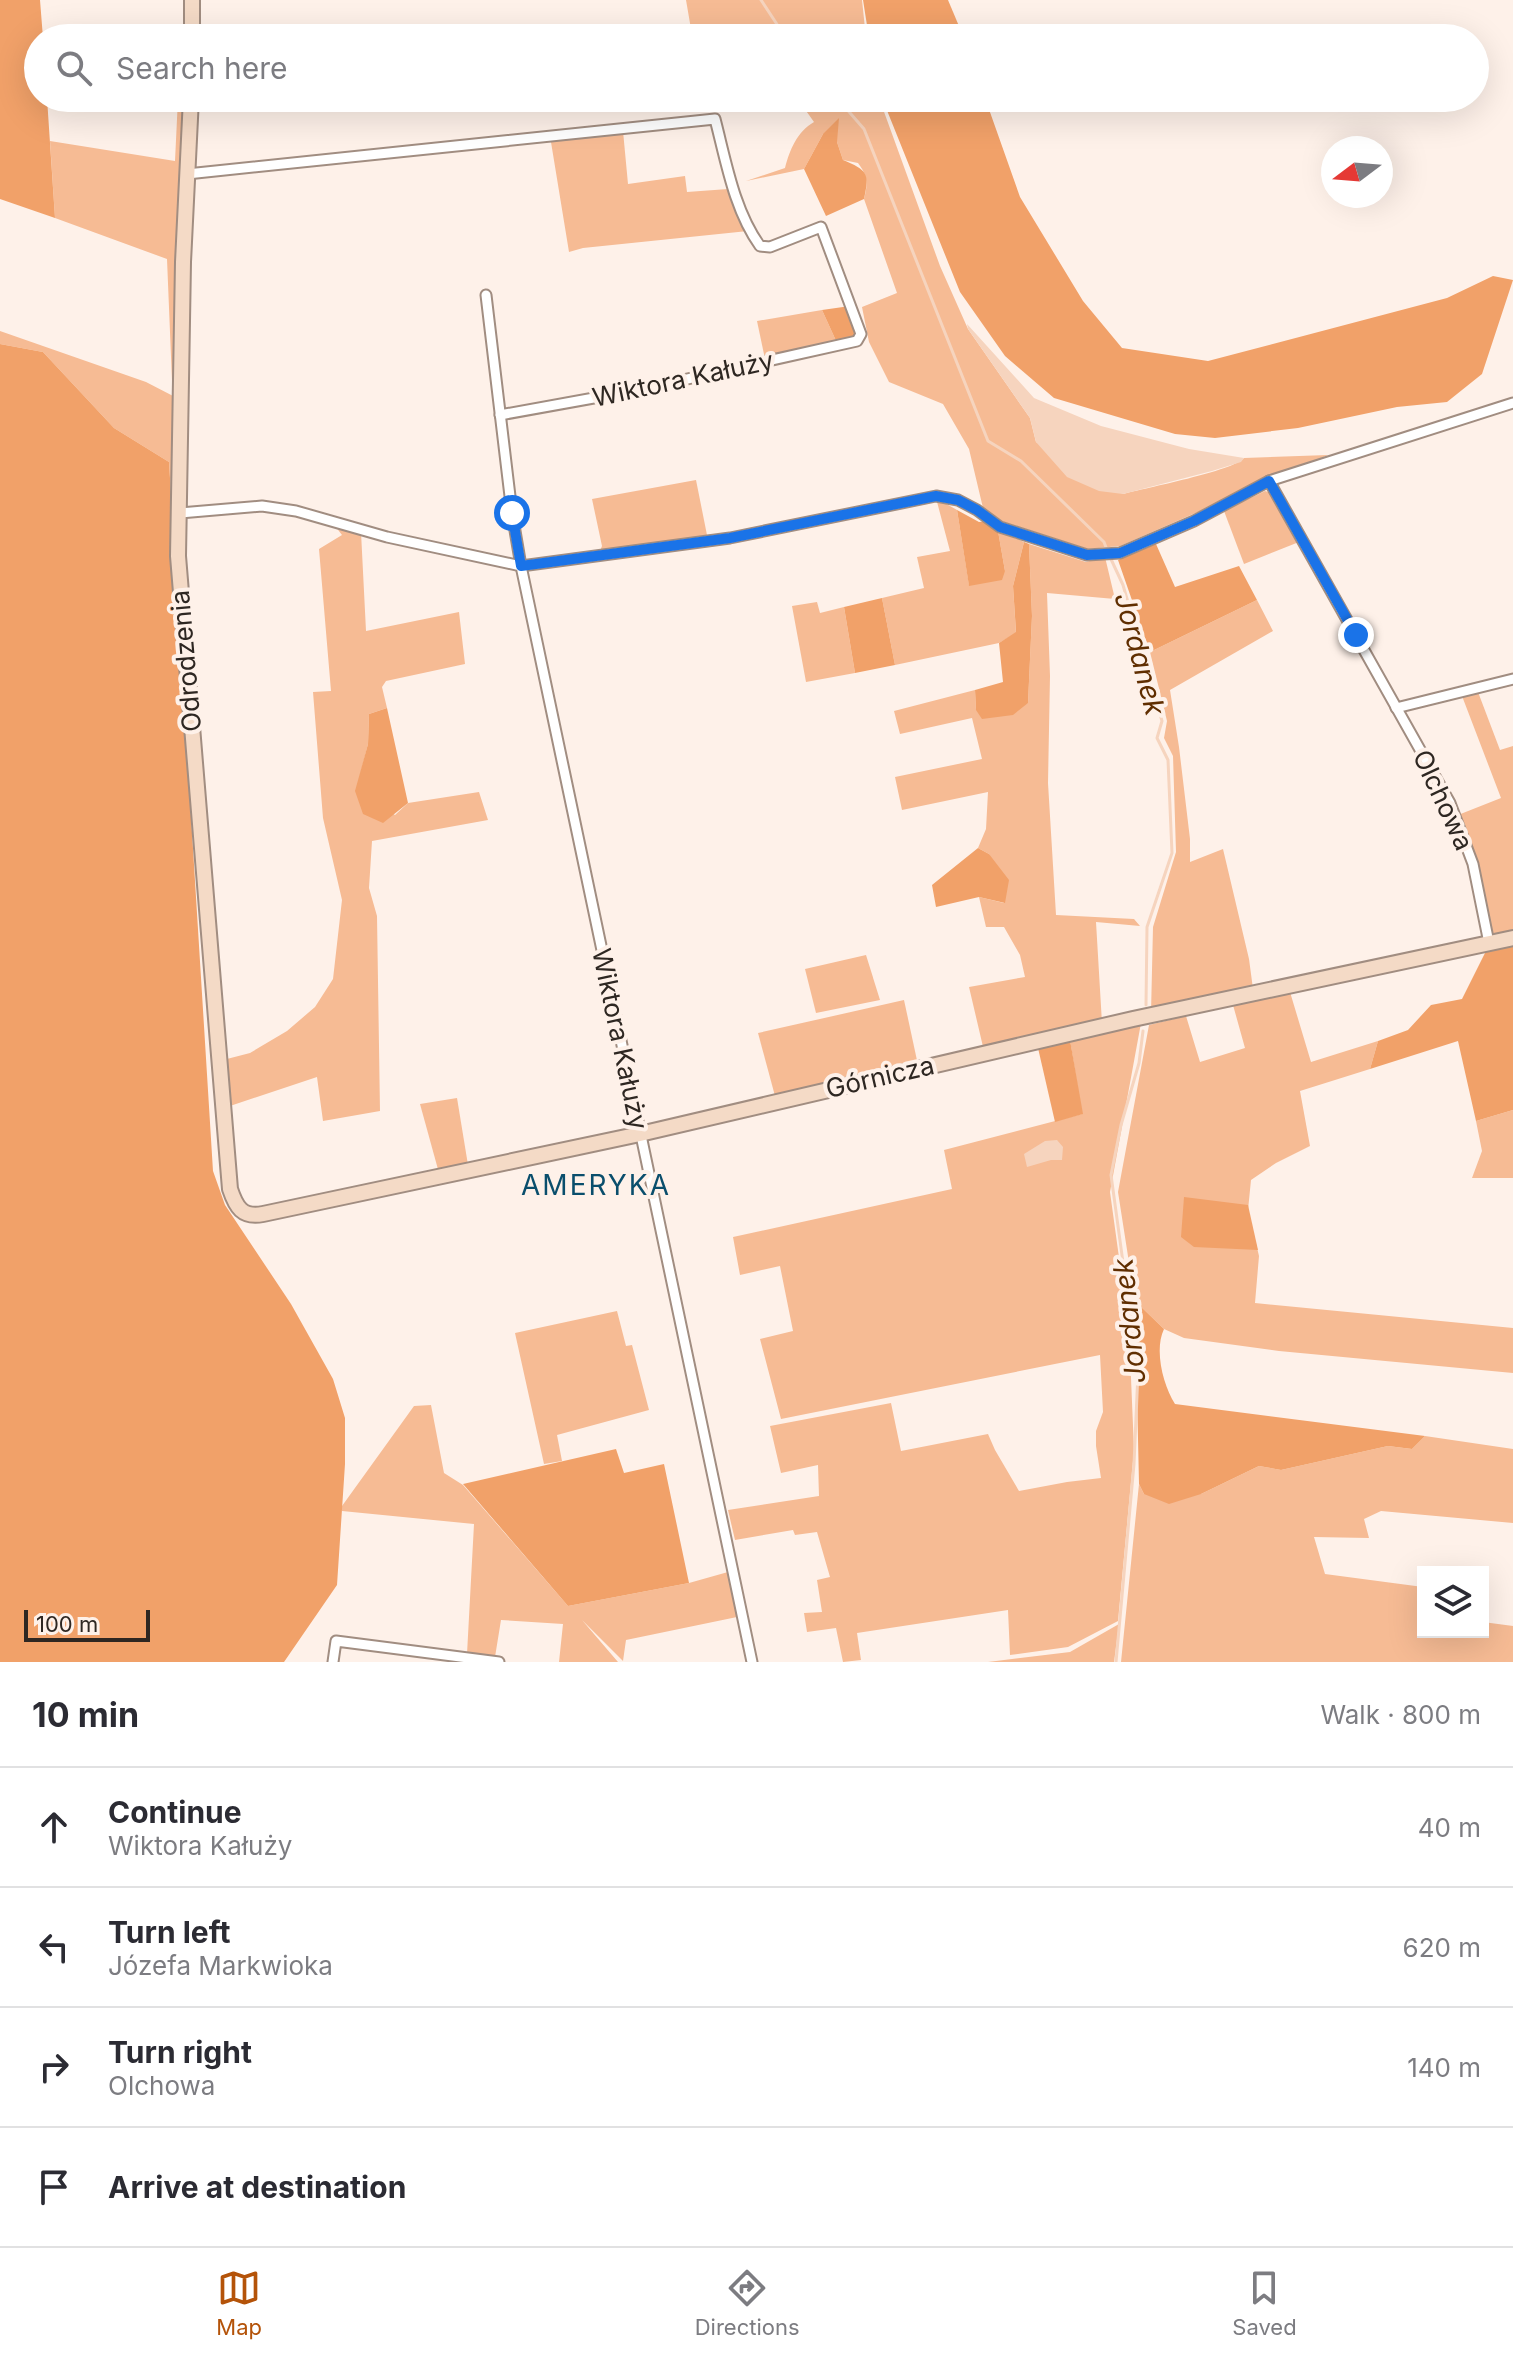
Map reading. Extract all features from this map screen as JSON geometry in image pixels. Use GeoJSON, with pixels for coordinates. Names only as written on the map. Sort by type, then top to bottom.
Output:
{"type":"FeatureCollection","features":[{"type":"Feature","properties":{"kind":"street"},"geometry":{"type":"LineString","coordinates":[[192,0],[192,24]]}},
{"type":"Feature","properties":{"kind":"street","name":"Odrodzenia"},"geometry":{"type":"LineString","coordinates":[[190,112],[183,262],[178,556],[230,1189],[237,1207],[248,1215]]}},
{"type":"Feature","properties":{"kind":"street","name":"Wiktora Kałuży"},"geometry":{"type":"LineString","coordinates":[[187,174],[715,119],[732,186],[760,246],[770,247],[821,227],[861,334],[857,341],[638,390],[500,415]]}},
{"type":"Feature","properties":{"kind":"street","name":"Wiktora Kałuży"},"geometry":{"type":"LineString","coordinates":[[486,295],[521,566],[752,1662]]}},
{"type":"Feature","properties":{"kind":"street"},"geometry":{"type":"LineString","coordinates":[[180,513],[262,506],[296,511],[387,537],[521,566],[730,538],[936,496],[958,500],[1000,527],[1087,555],[1104,554],[1116,553],[1194,521],[1269,481],[1513,403]]}},
{"type":"Feature","properties":{"kind":"street","name":"Olchowa"},"geometry":{"type":"LineString","coordinates":[[1269,481],[1450,803],[1473,864],[1489,943]]}},
{"type":"Feature","properties":{"kind":"street"},"geometry":{"type":"LineString","coordinates":[[1396,708],[1513,679]]}},
{"type":"Feature","properties":{"kind":"street","name":"Górnicza"},"geometry":{"type":"LineString","coordinates":[[248,1215],[640,1134],[1118,1022],[1513,938]]}},
{"type":"Feature","properties":{"kind":"street"},"geometry":{"type":"LineString","coordinates":[[333,1662],[336,1641],[499,1662]]}},
{"type":"Feature","properties":{"kind":"shaded area"},"geometry":{"type":"Polygon","coordinates":[[[0,0],[40,0],[42,24],[24,24],[24,112],[48,112],[55,218],[0,199],[0,0]]]}},
{"type":"Feature","properties":{"kind":"shaded area"},"geometry":{"type":"Polygon","coordinates":[[[686,0],[862,0],[865,24],[690,24],[686,0]]]}},
{"type":"Feature","properties":{"kind":"shaded area"},"geometry":{"type":"Polygon","coordinates":[[[863,0],[948,0],[958,24],[867,24],[863,0]]]}},
{"type":"Feature","properties":{"kind":"shaded area"},"geometry":{"type":"Polygon","coordinates":[[[177,112],[184,112],[177,390],[173,390],[167,259],[55,218],[50,141],[175,161],[177,112]]]}},
{"type":"Feature","properties":{"kind":"shaded area"},"geometry":{"type":"Polygon","coordinates":[[[807,112],[884,112],[940,266],[968,329],[1030,418],[1036,442],[1123,494],[1207,474],[1244,458],[1328,455],[1120,546],[1088,549],[1004,522],[983,508],[969,449],[943,404],[889,382],[869,342],[862,307],[897,293],[864,199],[866,180],[858,163],[843,160],[837,142],[823,134],[804,169],[746,181],[785,168],[795,142],[814,122],[807,112]]]}},
{"type":"Feature","properties":{"kind":"shaded area"},"geometry":{"type":"Polygon","coordinates":[[[888,112],[990,112],[1020,197],[1083,301],[1122,348],[1208,361],[1447,298],[1493,276],[1513,280],[1482,374],[1447,402],[1397,407],[1298,428],[1215,438],[1175,434],[1054,398],[1005,356],[960,292],[888,112]]]}},
{"type":"Feature","properties":{"kind":"shaded area"},"geometry":{"type":"Polygon","coordinates":[[[839,118],[837,142],[843,160],[862,170],[866,190],[864,199],[826,216],[804,169],[823,134],[839,118]]]}},
{"type":"Feature","properties":{"kind":"shaded area"},"geometry":{"type":"Polygon","coordinates":[[[623,131],[628,184],[685,176],[687,192],[728,189],[748,231],[569,252],[550,136],[623,131]]]}},
{"type":"Feature","properties":{"kind":"shaded area"},"geometry":{"type":"Polygon","coordinates":[[[850,306],[858,333],[856,338],[837,343],[822,310],[850,306]]]}},
{"type":"Feature","properties":{"kind":"shaded area"},"geometry":{"type":"Polygon","coordinates":[[[822,310],[837,343],[765,359],[757,321],[822,310]]]}},
{"type":"Feature","properties":{"kind":"shaded area"},"geometry":{"type":"Polygon","coordinates":[[[967,324],[1034,398],[1101,426],[1189,449],[1244,458],[1241,462],[1212,471],[1123,494],[1099,491],[1067,477],[1036,442],[1030,418],[967,324]]]}},
{"type":"Feature","properties":{"kind":"shaded area"},"geometry":{"type":"Polygon","coordinates":[[[0,331],[146,382],[175,397],[177,506],[171,493],[169,462],[114,428],[43,352],[0,344],[0,331]]]}},
{"type":"Feature","properties":{"kind":"shaded area"},"geometry":{"type":"Polygon","coordinates":[[[0,344],[43,352],[114,428],[169,462],[213,1171],[225,1205],[291,1304],[333,1379],[345,1418],[337,1585],[284,1662],[0,1662],[0,344]]]}},
{"type":"Feature","properties":{"kind":"shaded area"},"geometry":{"type":"Polygon","coordinates":[[[696,480],[707,535],[600,551],[602,546],[592,499],[696,480]]]}},
{"type":"Feature","properties":{"kind":"shaded area"},"geometry":{"type":"Polygon","coordinates":[[[1265,491],[1271,493],[1299,542],[1244,564],[1224,511],[1265,491]]]}},
{"type":"Feature","properties":{"kind":"shaded area"},"geometry":{"type":"Polygon","coordinates":[[[936,498],[957,510],[969,585],[1005,571],[998,531],[1024,542],[1013,586],[1016,633],[999,643],[895,665],[882,598],[924,588],[917,557],[950,551],[936,498]]]}},
{"type":"Feature","properties":{"kind":"shaded area"},"geometry":{"type":"Polygon","coordinates":[[[957,510],[979,522],[986,521],[998,531],[1005,571],[1002,580],[969,586],[957,510]]]}},
{"type":"Feature","properties":{"kind":"shaded area"},"geometry":{"type":"Polygon","coordinates":[[[335,526],[361,532],[366,631],[459,612],[465,664],[386,681],[382,687],[387,708],[369,714],[368,744],[356,791],[395,815],[408,803],[479,792],[488,820],[372,841],[369,888],[377,916],[380,1111],[323,1121],[317,1077],[227,1107],[223,1060],[250,1053],[287,1031],[315,1007],[333,979],[342,900],[323,818],[313,692],[331,691],[319,549],[342,535],[335,526]]]}},
{"type":"Feature","properties":{"kind":"shaded area"},"geometry":{"type":"Polygon","coordinates":[[[1024,542],[1029,544],[1032,616],[1028,703],[1013,715],[982,719],[976,710],[975,690],[1003,682],[999,643],[1016,632],[1013,586],[1024,542]]]}},
{"type":"Feature","properties":{"kind":"shaded area"},"geometry":{"type":"Polygon","coordinates":[[[1029,544],[1086,562],[1105,557],[1115,599],[1047,593],[1050,676],[1048,783],[1056,915],[1134,919],[1140,926],[1096,922],[1102,1023],[984,1051],[969,987],[1025,977],[1020,955],[1004,927],[986,927],[979,897],[1004,903],[989,854],[978,848],[986,829],[988,792],[902,810],[895,777],[982,759],[972,718],[900,734],[894,711],[975,690],[976,710],[1028,703],[1032,616],[1029,544]]]}},
{"type":"Feature","properties":{"kind":"shaded area"},"geometry":{"type":"Polygon","coordinates":[[[1156,544],[1175,587],[1239,566],[1257,600],[1150,652],[1118,560],[1156,544]]]}},
{"type":"Feature","properties":{"kind":"shaded area"},"geometry":{"type":"Polygon","coordinates":[[[882,598],[895,665],[855,673],[844,607],[882,598]]]}},
{"type":"Feature","properties":{"kind":"shaded area"},"geometry":{"type":"Polygon","coordinates":[[[1257,600],[1273,631],[1170,690],[1190,839],[1190,862],[1223,849],[1253,989],[1151,1013],[1153,927],[1176,852],[1173,756],[1164,738],[1167,721],[1150,652],[1257,600]]]}},
{"type":"Feature","properties":{"kind":"shaded area"},"geometry":{"type":"Polygon","coordinates":[[[817,602],[820,613],[844,607],[855,673],[806,682],[792,606],[817,602]]]}},
{"type":"Feature","properties":{"kind":"shaded area"},"geometry":{"type":"Polygon","coordinates":[[[1478,692],[1500,750],[1513,746],[1513,933],[1497,937],[1489,925],[1480,871],[1458,815],[1501,798],[1462,696],[1478,692]]]}},
{"type":"Feature","properties":{"kind":"shaded area"},"geometry":{"type":"Polygon","coordinates":[[[387,708],[408,803],[383,823],[363,814],[355,791],[368,744],[369,714],[387,708]]]}},
{"type":"Feature","properties":{"kind":"shaded area"},"geometry":{"type":"Polygon","coordinates":[[[978,848],[989,854],[1009,880],[1005,903],[979,897],[936,907],[932,885],[978,848]]]}},
{"type":"Feature","properties":{"kind":"shaded area"},"geometry":{"type":"Polygon","coordinates":[[[1488,947],[1513,947],[1513,1110],[1476,1121],[1458,1041],[1370,1069],[1378,1041],[1408,1030],[1431,1005],[1462,999],[1488,947]]]}},
{"type":"Feature","properties":{"kind":"shaded area"},"geometry":{"type":"Polygon","coordinates":[[[866,955],[880,1000],[816,1013],[805,969],[866,955]]]}},
{"type":"Feature","properties":{"kind":"shaded area"},"geometry":{"type":"Polygon","coordinates":[[[1290,992],[1311,1062],[1378,1041],[1370,1069],[1300,1091],[1310,1146],[1251,1180],[1248,1210],[1259,1256],[1255,1303],[1513,1328],[1513,1373],[1279,1351],[1184,1338],[1164,1329],[1135,1301],[1118,1192],[1149,1025],[1186,1016],[1200,1062],[1245,1048],[1233,1005],[1290,992]]]}},
{"type":"Feature","properties":{"kind":"shaded area"},"geometry":{"type":"Polygon","coordinates":[[[904,1000],[918,1065],[775,1096],[758,1033],[904,1000]]]}},
{"type":"Feature","properties":{"kind":"shaded area"},"geometry":{"type":"Polygon","coordinates":[[[1141,1023],[1110,1192],[1129,1330],[1134,1450],[1118,1621],[1068,1647],[1010,1655],[1008,1610],[857,1633],[861,1660],[843,1662],[836,1628],[807,1632],[804,1613],[822,1612],[817,1580],[830,1577],[817,1532],[795,1535],[793,1530],[735,1540],[728,1510],[819,1496],[818,1465],[781,1473],[770,1426],[891,1403],[901,1451],[988,1434],[1019,1491],[1101,1478],[1096,1446],[1096,1431],[1103,1412],[1100,1355],[781,1419],[760,1339],[793,1331],[780,1266],[740,1275],[733,1237],[952,1189],[944,1150],[1082,1114],[1070,1040],[1141,1023]]]}},
{"type":"Feature","properties":{"kind":"shaded area"},"geometry":{"type":"Polygon","coordinates":[[[1070,1040],[1083,1114],[1055,1122],[1038,1048],[1070,1040]]]}},
{"type":"Feature","properties":{"kind":"shaded area"},"geometry":{"type":"Polygon","coordinates":[[[457,1098],[468,1165],[439,1173],[420,1104],[457,1098]]]}},
{"type":"Feature","properties":{"kind":"shaded area"},"geometry":{"type":"Polygon","coordinates":[[[1513,1110],[1513,1178],[1472,1178],[1482,1151],[1476,1121],[1513,1110]]]}},
{"type":"Feature","properties":{"kind":"shaded area"},"geometry":{"type":"Polygon","coordinates":[[[1057,1140],[1063,1147],[1062,1160],[1027,1167],[1024,1154],[1045,1141],[1057,1140]]]}},
{"type":"Feature","properties":{"kind":"shaded area"},"geometry":{"type":"Polygon","coordinates":[[[1184,1197],[1248,1205],[1258,1250],[1194,1247],[1181,1237],[1184,1197]]]}},
{"type":"Feature","properties":{"kind":"shaded area"},"geometry":{"type":"Polygon","coordinates":[[[1135,1301],[1164,1329],[1160,1347],[1161,1367],[1175,1404],[1425,1436],[1412,1449],[1388,1446],[1281,1470],[1259,1466],[1201,1494],[1169,1504],[1144,1494],[1139,1484],[1135,1301]]]}},
{"type":"Feature","properties":{"kind":"shaded area"},"geometry":{"type":"Polygon","coordinates":[[[617,1311],[626,1346],[632,1345],[649,1410],[557,1435],[562,1461],[544,1464],[515,1333],[617,1311]]]}},
{"type":"Feature","properties":{"kind":"shaded area"},"geometry":{"type":"Polygon","coordinates":[[[431,1405],[444,1473],[463,1485],[568,1606],[689,1583],[728,1572],[737,1617],[626,1640],[623,1661],[582,1620],[618,1662],[559,1662],[563,1624],[501,1620],[495,1657],[467,1654],[474,1524],[342,1511],[342,1506],[414,1406],[431,1405]]]}},
{"type":"Feature","properties":{"kind":"shaded area"},"geometry":{"type":"Polygon","coordinates":[[[1425,1436],[1513,1449],[1513,1523],[1381,1511],[1364,1519],[1369,1538],[1314,1537],[1325,1574],[1417,1586],[1417,1638],[1489,1638],[1489,1623],[1513,1626],[1513,1662],[1121,1662],[1139,1484],[1144,1494],[1201,1494],[1259,1466],[1281,1470],[1388,1446],[1412,1449],[1425,1436]]]}},
{"type":"Feature","properties":{"kind":"shaded area"},"geometry":{"type":"Polygon","coordinates":[[[616,1449],[624,1473],[664,1464],[689,1583],[568,1606],[463,1484],[616,1449]]]}},
{"type":"Feature","properties":{"kind":"shaded area"},"geometry":{"type":"Polygon","coordinates":[[[1119,1624],[1114,1662],[988,1662],[1070,1652],[1119,1624]]]}},
{"type":"Feature","properties":{"kind":"waterway","name":"Jordanek"},"geometry":{"type":"LineString","coordinates":[[761,0],[777,24]]}},
{"type":"Feature","properties":{"kind":"waterway","name":"Jordanek"},"geometry":{"type":"LineString","coordinates":[[849,112],[864,129],[988,441],[1021,461],[1104,542],[1107,550]]}},
{"type":"Feature","properties":{"kind":"waterway","name":"Jordanek"},"geometry":{"type":"LineString","coordinates":[[1110,557],[1123,585],[1162,721],[1157,738],[1168,760],[1172,853],[1147,927],[1146,1005]]}},
{"type":"Feature","properties":{"kind":"waterway","name":"Jordanek"},"geometry":{"type":"LineString","coordinates":[[1116,1662],[1134,1464],[1138,1372],[1111,1175],[1121,1125],[1139,1063],[1143,1031]]}},
{"type":"Feature","properties":{"kind":"district","name":"AMERYKA"},"geometry":{"type":"Point","coordinates":[596,1185]}},
{"type":"Feature","properties":{"kind":"route"},"geometry":{"type":"LineString","coordinates":[[512,513],[521,566],[730,538],[936,496],[958,500],[1000,527],[1087,555],[1120,553],[1194,521],[1269,481],[1356,635]]}}]}
